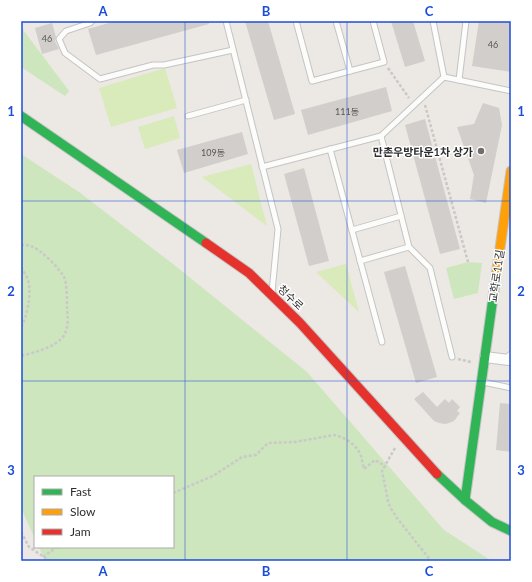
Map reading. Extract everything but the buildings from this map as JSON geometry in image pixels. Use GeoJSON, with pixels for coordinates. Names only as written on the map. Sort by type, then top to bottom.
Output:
{"type":"FeatureCollection","features":[{"type":"Feature","properties":{"kind":"main road","name":"청수로"},"geometry":{"type":"LineString","coordinates":[[21,116],[249,273],[300,323],[441,478],[492,522],[511,531]]}},
{"type":"Feature","properties":{"kind":"main road","name":"교학로11길"},"geometry":{"type":"LineString","coordinates":[[465,500],[511,171]]}},
{"type":"Feature","properties":{"kind":"street"},"geometry":{"type":"LineString","coordinates":[[485,357],[509,360],[511,356]]}},
{"type":"Feature","properties":{"kind":"lane"},"geometry":{"type":"LineString","coordinates":[[92,21],[66,31],[59,39],[65,53],[100,79],[153,65],[164,66],[233,50]]}},
{"type":"Feature","properties":{"kind":"lane"},"geometry":{"type":"LineString","coordinates":[[226,21],[278,229],[272,295]]}},
{"type":"Feature","properties":{"kind":"lane"},"geometry":{"type":"LineString","coordinates":[[296,21],[312,81],[384,62],[373,21]]}},
{"type":"Feature","properties":{"kind":"lane"},"geometry":{"type":"LineString","coordinates":[[336,21],[350,71]]}},
{"type":"Feature","properties":{"kind":"lane"},"geometry":{"type":"LineString","coordinates":[[433,21],[444,77]]}},
{"type":"Feature","properties":{"kind":"lane"},"geometry":{"type":"LineString","coordinates":[[459,80],[466,21]]}},
{"type":"Feature","properties":{"kind":"lane"},"geometry":{"type":"LineString","coordinates":[[444,77],[511,91]]}},
{"type":"Feature","properties":{"kind":"lane"},"geometry":{"type":"LineString","coordinates":[[262,167],[381,136],[444,77]]}},
{"type":"Feature","properties":{"kind":"lane"},"geometry":{"type":"LineString","coordinates":[[188,116],[246,100]]}},
{"type":"Feature","properties":{"kind":"lane"},"geometry":{"type":"LineString","coordinates":[[381,136],[409,247],[430,268],[452,357]]}},
{"type":"Feature","properties":{"kind":"lane"},"geometry":{"type":"LineString","coordinates":[[330,149],[382,342]]}},
{"type":"Feature","properties":{"kind":"lane"},"geometry":{"type":"LineString","coordinates":[[352,230],[401,216]]}},
{"type":"Feature","properties":{"kind":"lane"},"geometry":{"type":"LineString","coordinates":[[360,260],[409,247]]}},
{"type":"Feature","properties":{"kind":"lane"},"geometry":{"type":"LineString","coordinates":[[482,382],[511,388]]}},
{"type":"Feature","properties":{"kind":"path"},"geometry":{"type":"LineString","coordinates":[[384,62],[414,105]]}},
{"type":"Feature","properties":{"kind":"path"},"geometry":{"type":"LineString","coordinates":[[423,97],[468,262]]}},
{"type":"Feature","properties":{"kind":"path"},"geometry":{"type":"LineString","coordinates":[[21,245],[33,247],[44,254],[64,277],[67,295],[68,320],[67,330],[62,339],[50,346],[21,356]]}},
{"type":"Feature","properties":{"kind":"path"},"geometry":{"type":"LineString","coordinates":[[21,267],[29,284],[29,303],[21,328]]}},
{"type":"Feature","properties":{"kind":"path"},"geometry":{"type":"LineString","coordinates":[[452,357],[475,363]]}},
{"type":"Feature","properties":{"kind":"path"},"geometry":{"type":"LineString","coordinates":[[174,493],[214,476],[242,457],[256,455],[268,443],[295,442],[334,435],[344,438],[356,448],[360,455],[364,469],[375,460],[385,466]]}},
{"type":"Feature","properties":{"kind":"path"},"geometry":{"type":"LineString","coordinates":[[402,435],[382,471],[388,501],[390,507],[431,561]]}},
{"type":"Feature","properties":{"kind":"path"},"geometry":{"type":"LineString","coordinates":[[21,532],[29,547],[50,561]]}},
{"type":"Feature","properties":{"kind":"path"},"geometry":{"type":"LineString","coordinates":[[43,557],[56,548]]}},
{"type":"Feature","properties":{"kind":"green space"},"geometry":{"type":"Polygon","coordinates":[[[21,27],[69,91],[65,96],[21,67],[21,27]]]}},
{"type":"Feature","properties":{"kind":"green space"},"geometry":{"type":"Polygon","coordinates":[[[165,68],[177,108],[111,127],[99,88],[165,68]]]}},
{"type":"Feature","properties":{"kind":"green space"},"geometry":{"type":"Polygon","coordinates":[[[174,116],[180,138],[145,149],[138,127],[174,116]]]}},
{"type":"Feature","properties":{"kind":"green space"},"geometry":{"type":"Polygon","coordinates":[[[21,154],[79,192],[173,264],[307,372],[444,530],[492,561],[43,561],[45,557],[43,557],[39,548],[174,548],[174,476],[34,476],[34,537],[21,508],[21,154]]]}},
{"type":"Feature","properties":{"kind":"green space"},"geometry":{"type":"Polygon","coordinates":[[[251,164],[267,226],[202,177],[251,164]]]}},
{"type":"Feature","properties":{"kind":"green space"},"geometry":{"type":"Polygon","coordinates":[[[468,262],[482,263],[478,293],[454,299],[446,268],[468,262]]]}},
{"type":"Feature","properties":{"kind":"green space"},"geometry":{"type":"Polygon","coordinates":[[[346,264],[359,312],[316,272],[346,264]]]}},
{"type":"Feature","properties":{"kind":"traffic: fast"},"geometry":{"type":"LineString","coordinates":[[21,116],[206,243]]}},
{"type":"Feature","properties":{"kind":"traffic: fast"},"geometry":{"type":"LineString","coordinates":[[465,500],[496,276]]}},
{"type":"Feature","properties":{"kind":"traffic: fast"},"geometry":{"type":"LineString","coordinates":[[437,474],[492,522],[511,531]]}},
{"type":"Feature","properties":{"kind":"traffic: slow"},"geometry":{"type":"LineString","coordinates":[[496,276],[511,171]]}},
{"type":"Feature","properties":{"kind":"traffic: jam"},"geometry":{"type":"LineString","coordinates":[[206,243],[249,273],[300,323],[437,474]]}},
{"type":"Feature","properties":{"kind":"place","name":"만촌우방타운1차 상가"},"geometry":{"type":"Point","coordinates":[481,151]}}]}
